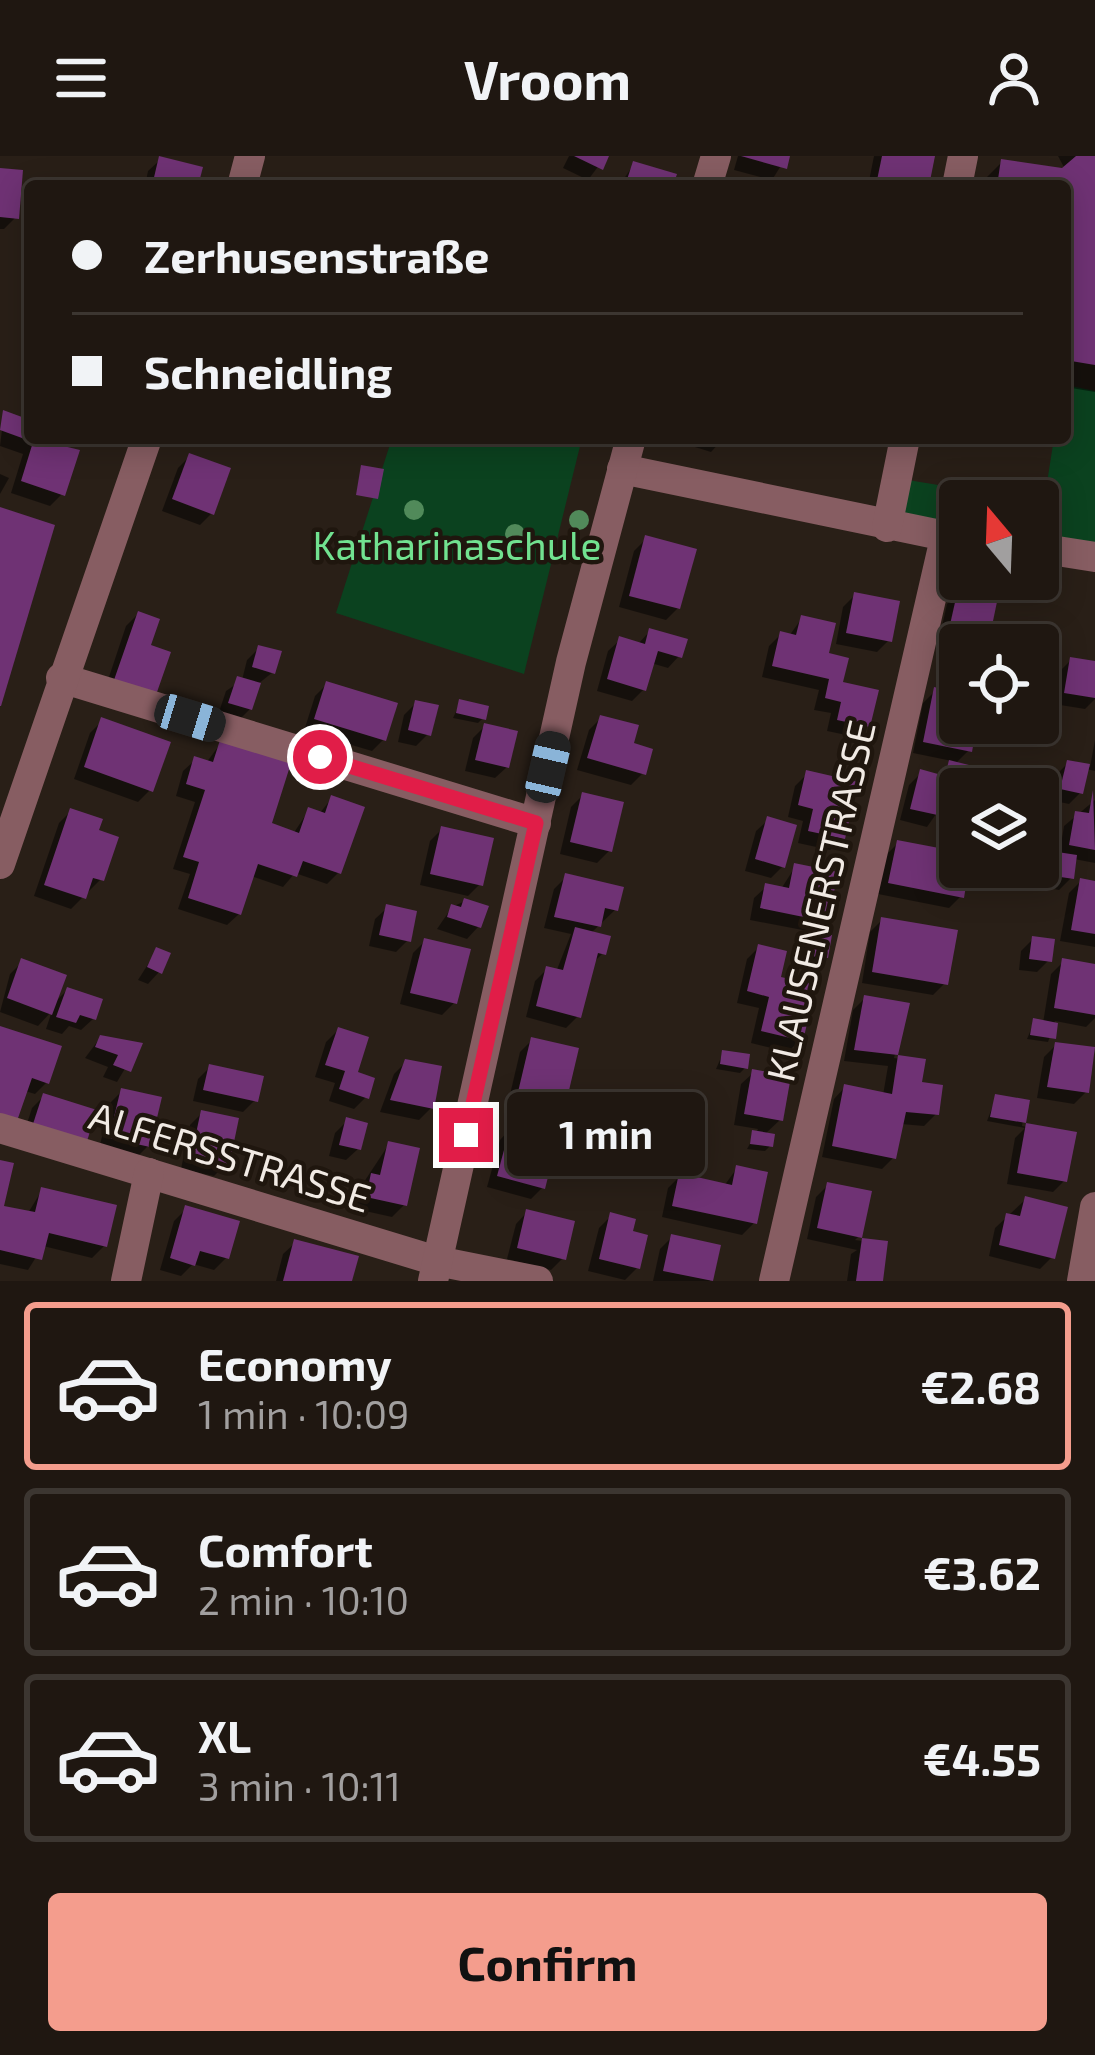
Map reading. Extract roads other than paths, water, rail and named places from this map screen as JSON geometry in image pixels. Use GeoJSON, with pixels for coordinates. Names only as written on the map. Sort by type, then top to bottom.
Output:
{"type":"FeatureCollection","features":[{"type":"Feature","properties":{"kind":"street"},"geometry":{"type":"LineString","coordinates":[[0,864],[145,444]]}},
{"type":"Feature","properties":{"kind":"street"},"geometry":{"type":"LineString","coordinates":[[435,1271],[536,823],[629,444]]}},
{"type":"Feature","properties":{"kind":"street"},"geometry":{"type":"LineString","coordinates":[[886,527],[903,444]]}},
{"type":"Feature","properties":{"kind":"street"},"geometry":{"type":"LineString","coordinates":[[622,469],[939,536]]}},
{"type":"Feature","properties":{"kind":"street"},"geometry":{"type":"LineString","coordinates":[[1059,551],[1095,557]]}},
{"type":"Feature","properties":{"kind":"street","name":"KLAUSENERSTRASSE"},"geometry":{"type":"LineString","coordinates":[[773,1281],[939,592]]}},
{"type":"Feature","properties":{"kind":"street"},"geometry":{"type":"LineString","coordinates":[[61,678],[536,823]]}},
{"type":"Feature","properties":{"kind":"street","name":"ALFERSSTRASSE"},"geometry":{"type":"LineString","coordinates":[[0,1128],[149,1173],[435,1271],[538,1281]]}},
{"type":"Feature","properties":{"kind":"street"},"geometry":{"type":"LineString","coordinates":[[126,1281],[149,1173]]}},
{"type":"Feature","properties":{"kind":"street"},"geometry":{"type":"LineString","coordinates":[[1082,1281],[1095,1207]]}},
{"type":"Feature","properties":{"kind":"park label","name":"Katharinaschule"},"geometry":{"type":"Point","coordinates":[457,546]}}]}
